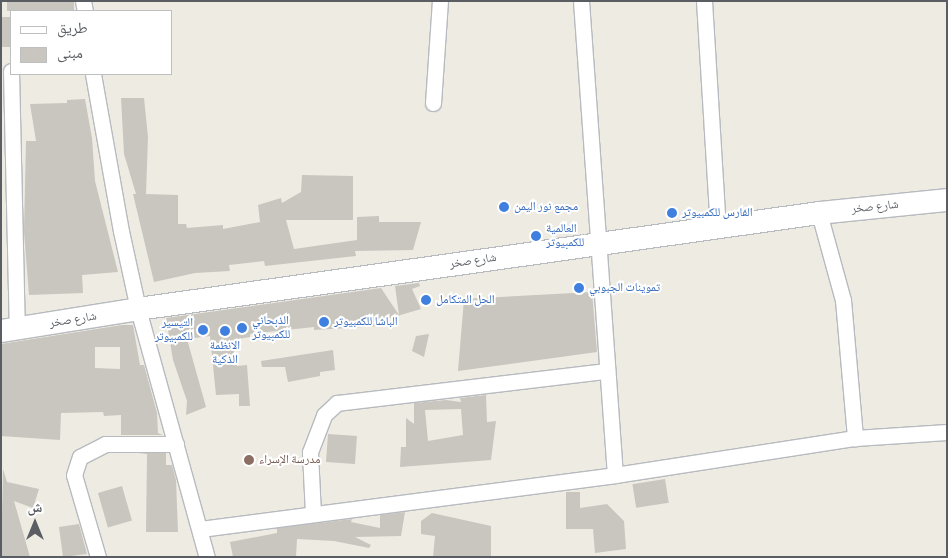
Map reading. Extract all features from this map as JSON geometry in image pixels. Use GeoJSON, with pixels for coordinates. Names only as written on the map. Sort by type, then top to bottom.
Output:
{"type":"FeatureCollection","features":[{"type":"Feature","properties":{"kind":"street"},"geometry":{"type":"LineString","coordinates":[[433,103],[440,1]]}},
{"type":"Feature","properties":{"kind":"street"},"geometry":{"type":"LineString","coordinates":[[581,1],[614,475]]}},
{"type":"Feature","properties":{"kind":"street"},"geometry":{"type":"LineString","coordinates":[[704,1],[718,227]]}},
{"type":"Feature","properties":{"kind":"street"},"geometry":{"type":"LineString","coordinates":[[9,330],[11,75]]}},
{"type":"Feature","properties":{"kind":"street"},"geometry":{"type":"LineString","coordinates":[[93,75],[121,231],[138,309],[207,557]]}},
{"type":"Feature","properties":{"kind":"street","name":"شارع صخر"},"geometry":{"type":"LineString","coordinates":[[9,330],[138,309],[819,212],[947,200]]}},
{"type":"Feature","properties":{"kind":"street"},"geometry":{"type":"LineString","coordinates":[[819,212],[843,300],[855,438]]}},
{"type":"Feature","properties":{"kind":"street"},"geometry":{"type":"LineString","coordinates":[[313,514],[310,452],[324,415],[337,403],[607,371]]}},
{"type":"Feature","properties":{"kind":"street"},"geometry":{"type":"LineString","coordinates":[[200,529],[614,475],[855,438],[947,432]]}},
{"type":"Feature","properties":{"kind":"street"},"geometry":{"type":"LineString","coordinates":[[98,557],[74,475],[80,457],[105,444],[176,444]]}},
{"type":"Feature","properties":{"kind":"building"},"geometry":{"type":"Polygon","coordinates":[[[7,1],[74,1],[74,10],[7,11],[7,1]]]}},
{"type":"Feature","properties":{"kind":"building"},"geometry":{"type":"Polygon","coordinates":[[[1,17],[10,17],[10,47],[1,47],[1,17]]]}},
{"type":"Feature","properties":{"kind":"building"},"geometry":{"type":"Polygon","coordinates":[[[121,98],[144,98],[148,137],[146,194],[178,195],[178,224],[186,224],[187,228],[223,225],[223,229],[260,222],[258,205],[281,198],[282,203],[301,192],[302,175],[353,176],[353,220],[286,220],[294,249],[357,240],[357,217],[379,216],[379,222],[421,222],[413,250],[355,251],[356,256],[265,266],[264,261],[229,265],[230,271],[195,273],[154,282],[133,194],[136,194],[124,154],[121,98]]]}},
{"type":"Feature","properties":{"kind":"building"},"geometry":{"type":"Polygon","coordinates":[[[85,99],[92,138],[95,181],[118,272],[82,275],[83,293],[29,295],[24,232],[26,141],[36,141],[30,104],[67,103],[67,100],[85,99]]]}},
{"type":"Feature","properties":{"kind":"building"},"geometry":{"type":"Polygon","coordinates":[[[419,283],[420,286],[412,289],[421,309],[380,321],[380,326],[314,330],[314,327],[250,334],[250,337],[232,340],[237,366],[247,365],[250,406],[239,406],[239,394],[216,395],[210,336],[187,339],[206,407],[186,415],[187,401],[173,360],[166,318],[381,288],[399,315],[395,286],[419,283]]]}},
{"type":"Feature","properties":{"kind":"building"},"geometry":{"type":"Polygon","coordinates":[[[592,292],[597,352],[458,371],[464,299],[592,292]]]}},
{"type":"Feature","properties":{"kind":"building"},"geometry":{"type":"Polygon","coordinates":[[[122,325],[133,325],[140,365],[144,365],[157,413],[158,433],[163,435],[121,435],[121,415],[104,416],[103,412],[61,413],[60,440],[1,436],[1,344],[122,325]],[[95,347],[95,368],[120,369],[120,347],[95,347]]]}},
{"type":"Feature","properties":{"kind":"building"},"geometry":{"type":"Polygon","coordinates":[[[429,334],[424,357],[412,351],[416,336],[429,334]]]}},
{"type":"Feature","properties":{"kind":"building"},"geometry":{"type":"Polygon","coordinates":[[[333,350],[335,370],[320,372],[320,376],[288,382],[285,367],[262,367],[261,361],[333,350]]]}},
{"type":"Feature","properties":{"kind":"building"},"geometry":{"type":"Polygon","coordinates":[[[486,395],[487,422],[496,421],[491,460],[400,467],[401,447],[406,447],[406,418],[414,424],[414,403],[446,400],[461,402],[460,398],[486,395]],[[461,409],[425,410],[428,441],[463,435],[461,409]]]}},
{"type":"Feature","properties":{"kind":"building"},"geometry":{"type":"Polygon","coordinates":[[[328,434],[357,436],[355,464],[326,462],[328,434]]]}},
{"type":"Feature","properties":{"kind":"building"},"geometry":{"type":"Polygon","coordinates":[[[138,453],[166,453],[166,465],[172,465],[176,480],[178,532],[146,532],[147,454],[138,453]]]}},
{"type":"Feature","properties":{"kind":"building"},"geometry":{"type":"Polygon","coordinates":[[[3,469],[7,482],[39,489],[33,508],[14,501],[30,557],[1,557],[3,469]]]}},
{"type":"Feature","properties":{"kind":"building"},"geometry":{"type":"Polygon","coordinates":[[[665,479],[669,503],[636,508],[632,484],[665,479]]]}},
{"type":"Feature","properties":{"kind":"building"},"geometry":{"type":"Polygon","coordinates":[[[122,486],[132,521],[108,527],[98,493],[122,486]]]}},
{"type":"Feature","properties":{"kind":"building"},"geometry":{"type":"Polygon","coordinates":[[[566,492],[580,492],[580,508],[607,504],[624,521],[626,549],[595,553],[593,529],[566,529],[566,492]]]}},
{"type":"Feature","properties":{"kind":"building"},"geometry":{"type":"Polygon","coordinates":[[[405,512],[401,536],[355,537],[371,545],[369,548],[334,541],[297,539],[296,557],[233,557],[230,542],[277,533],[277,528],[352,519],[351,522],[380,528],[380,515],[405,512]]]}},
{"type":"Feature","properties":{"kind":"building"},"geometry":{"type":"Polygon","coordinates":[[[432,513],[491,526],[491,557],[433,557],[435,536],[421,534],[421,521],[432,513]]]}},
{"type":"Feature","properties":{"kind":"building"},"geometry":{"type":"Polygon","coordinates":[[[79,524],[87,554],[63,557],[59,527],[79,524]]]}},
{"type":"Feature","properties":{"kind":"place","name":"مجمع نور اليمن"},"geometry":{"type":"Point","coordinates":[504,207]}},
{"type":"Feature","properties":{"kind":"place","name":"الفارس للكمبيوتر"},"geometry":{"type":"Point","coordinates":[672,213]}},
{"type":"Feature","properties":{"kind":"place","name":"العالمية للكمبيوتر"},"geometry":{"type":"Point","coordinates":[536,236]}},
{"type":"Feature","properties":{"kind":"place","name":"تموينات الجبوبي"},"geometry":{"type":"Point","coordinates":[579,288]}},
{"type":"Feature","properties":{"kind":"place","name":"الحل المتكامل"},"geometry":{"type":"Point","coordinates":[426,300]}},
{"type":"Feature","properties":{"kind":"place","name":"الباشا للكمبيوتر"},"geometry":{"type":"Point","coordinates":[324,322]}},
{"type":"Feature","properties":{"kind":"place","name":"الذبحاني للكمبيوتر"},"geometry":{"type":"Point","coordinates":[242,328]}},
{"type":"Feature","properties":{"kind":"place","name":"التيسير للكمبيوتر"},"geometry":{"type":"Point","coordinates":[203,330]}},
{"type":"Feature","properties":{"kind":"place","name":"الانظمة الذكية"},"geometry":{"type":"Point","coordinates":[225,331]}},
{"type":"Feature","properties":{"kind":"place","name":"مدرسة الإسراء"},"geometry":{"type":"Point","coordinates":[249,460]}}]}
